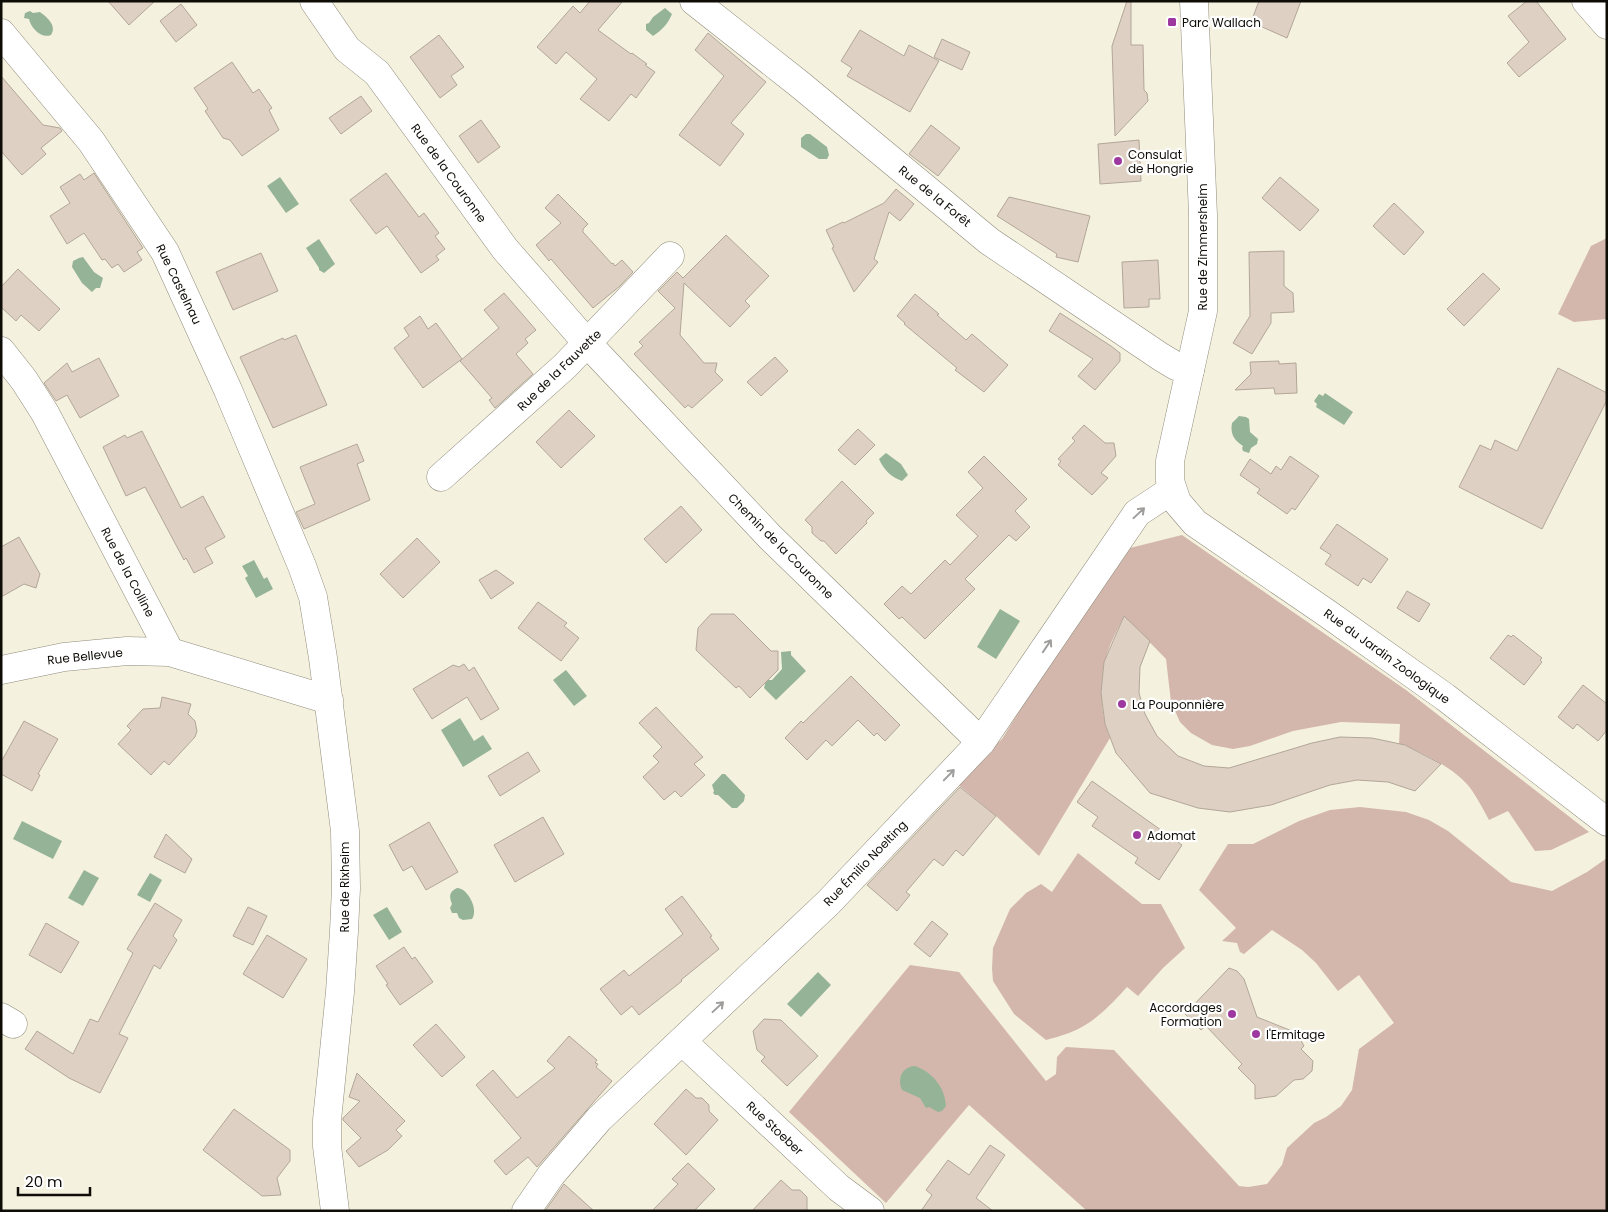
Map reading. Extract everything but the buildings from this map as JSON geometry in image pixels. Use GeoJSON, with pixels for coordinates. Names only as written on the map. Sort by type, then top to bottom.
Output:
{"type":"FeatureCollection","features":[{"type":"Feature","properties":{"kind":"street","name":"Rue de la Couronne"},"geometry":{"type":"LineString","coordinates":[[314,1],[347,49],[377,73],[504,249],[588,344]]}},
{"type":"Feature","properties":{"kind":"street","name":"Rue de la Forêt"},"geometry":{"type":"LineString","coordinates":[[694,1],[798,82],[989,241],[1161,357],[1176,366],[1190,370]]}},
{"type":"Feature","properties":{"kind":"street","name":"Rue de Zimmersheim"},"geometry":{"type":"LineString","coordinates":[[1172,490],[1170,461],[1203,311],[1202,205],[1194,1]]}},
{"type":"Feature","properties":{"kind":"street"},"geometry":{"type":"LineString","coordinates":[[1586,1],[1607,25]]}},
{"type":"Feature","properties":{"kind":"street","name":"Rue Castelnau"},"geometry":{"type":"LineString","coordinates":[[1,33],[91,141],[165,252],[228,390],[302,566]]}},
{"type":"Feature","properties":{"kind":"street","name":"Rue de la Fauvette"},"geometry":{"type":"LineString","coordinates":[[441,477],[588,344],[670,256]]}},
{"type":"Feature","properties":{"kind":"street","name":"Chemin de la Couronne"},"geometry":{"type":"LineString","coordinates":[[588,344],[770,537],[981,742]]}},
{"type":"Feature","properties":{"kind":"street","name":"Rue de la Colline"},"geometry":{"type":"LineString","coordinates":[[1,351],[24,380],[45,413],[170,652]]}},
{"type":"Feature","properties":{"kind":"street","name":"Rue Émilio Noelting"},"geometry":{"type":"LineString","coordinates":[[526,1211],[551,1175],[599,1119],[828,903],[981,742],[1137,513],[1172,490]]}},
{"type":"Feature","properties":{"kind":"street","name":"Rue du Jardin Zoologique"},"geometry":{"type":"LineString","coordinates":[[1172,490],[1183,510],[1195,523],[1445,697],[1607,822]]}},
{"type":"Feature","properties":{"kind":"street","name":"Rue de Rixheim"},"geometry":{"type":"LineString","coordinates":[[302,566],[317,620],[342,801],[346,888],[340,992],[327,1120],[335,1211]]}},
{"type":"Feature","properties":{"kind":"street","name":"Rue Bellevue"},"geometry":{"type":"LineString","coordinates":[[1,670],[64,656],[127,651],[170,652]]}},
{"type":"Feature","properties":{"kind":"street"},"geometry":{"type":"LineString","coordinates":[[170,652],[329,700]]}},
{"type":"Feature","properties":{"kind":"street","name":"Rue Stoeber"},"geometry":{"type":"LineString","coordinates":[[682,1041],[839,1188],[870,1211]]}},
{"type":"Feature","properties":{"kind":"shaded area"},"geometry":{"type":"Polygon","coordinates":[[[665,8],[672,14],[669,21],[653,36],[646,30],[646,24],[665,8]]]}},
{"type":"Feature","properties":{"kind":"shaded area"},"geometry":{"type":"Polygon","coordinates":[[[30,11],[33,13],[40,12],[49,20],[53,28],[51,35],[40,34],[34,29],[29,19],[24,18],[25,13],[30,11]]]}},
{"type":"Feature","properties":{"kind":"shaded area"},"geometry":{"type":"Polygon","coordinates":[[[806,134],[810,134],[827,147],[829,155],[827,159],[819,159],[801,147],[801,138],[806,134]]]}},
{"type":"Feature","properties":{"kind":"shaded area"},"geometry":{"type":"Polygon","coordinates":[[[280,177],[299,204],[286,213],[267,186],[280,177]]]}},
{"type":"Feature","properties":{"kind":"shaded area"},"geometry":{"type":"Polygon","coordinates":[[[1607,238],[1607,319],[1574,322],[1558,314],[1591,246],[1607,238]]]}},
{"type":"Feature","properties":{"kind":"shaded area"},"geometry":{"type":"Polygon","coordinates":[[[319,239],[335,264],[324,273],[319,270],[306,248],[319,239]]]}},
{"type":"Feature","properties":{"kind":"shaded area"},"geometry":{"type":"Polygon","coordinates":[[[83,257],[94,272],[103,278],[100,288],[96,288],[92,292],[82,283],[72,267],[73,261],[83,257]]]}},
{"type":"Feature","properties":{"kind":"shaded area"},"geometry":{"type":"Polygon","coordinates":[[[1325,393],[1353,412],[1344,425],[1316,407],[1317,404],[1314,401],[1319,394],[1323,396],[1325,393]]]}},
{"type":"Feature","properties":{"kind":"shaded area"},"geometry":{"type":"Polygon","coordinates":[[[1239,416],[1249,419],[1250,432],[1258,439],[1257,444],[1251,448],[1249,453],[1243,451],[1243,446],[1232,434],[1232,423],[1239,416]]]}},
{"type":"Feature","properties":{"kind":"shaded area"},"geometry":{"type":"Polygon","coordinates":[[[886,453],[901,464],[908,475],[902,481],[891,475],[881,463],[879,459],[886,453]]]}},
{"type":"Feature","properties":{"kind":"shaded area"},"geometry":{"type":"Polygon","coordinates":[[[1182,535],[1406,690],[1589,832],[1551,850],[1535,851],[1508,811],[1489,820],[1467,784],[1451,770],[1405,745],[1399,744],[1400,724],[1341,722],[1293,731],[1250,746],[1233,749],[1212,745],[1191,733],[1180,722],[1171,702],[1166,659],[1124,616],[1108,650],[1103,672],[1103,710],[1110,738],[1039,856],[996,816],[955,782],[1002,739],[1042,674],[1130,548],[1182,535]]]}},
{"type":"Feature","properties":{"kind":"shaded area"},"geometry":{"type":"Polygon","coordinates":[[[254,560],[264,579],[267,577],[273,589],[256,598],[245,578],[248,576],[242,566],[254,560]]]}},
{"type":"Feature","properties":{"kind":"shaded area"},"geometry":{"type":"Polygon","coordinates":[[[1000,609],[1020,621],[996,659],[977,647],[1000,609]]]}},
{"type":"Feature","properties":{"kind":"shaded area"},"geometry":{"type":"Polygon","coordinates":[[[791,651],[791,655],[806,671],[776,700],[764,688],[766,680],[772,680],[782,669],[781,652],[791,651]]]}},
{"type":"Feature","properties":{"kind":"shaded area"},"geometry":{"type":"Polygon","coordinates":[[[566,670],[587,696],[574,706],[553,680],[566,670]]]}},
{"type":"Feature","properties":{"kind":"shaded area"},"geometry":{"type":"Polygon","coordinates":[[[460,718],[474,741],[483,735],[492,749],[463,767],[441,730],[460,718]]]}},
{"type":"Feature","properties":{"kind":"shaded area"},"geometry":{"type":"Polygon","coordinates":[[[722,774],[725,774],[745,795],[744,801],[737,808],[732,808],[718,795],[713,793],[712,785],[722,774]]]}},
{"type":"Feature","properties":{"kind":"shaded area"},"geometry":{"type":"Polygon","coordinates":[[[1360,807],[1406,812],[1429,820],[1448,831],[1511,882],[1552,891],[1587,872],[1607,858],[1607,1211],[1087,1211],[969,1105],[886,1203],[789,1112],[910,965],[959,972],[1046,1081],[1056,1074],[1057,1057],[1066,1047],[1114,1050],[1239,1186],[1248,1187],[1267,1184],[1282,1165],[1287,1148],[1314,1123],[1341,1106],[1352,1090],[1359,1049],[1394,1023],[1359,975],[1338,991],[1316,963],[1302,950],[1272,930],[1244,954],[1240,952],[1237,943],[1222,941],[1236,928],[1199,890],[1228,844],[1253,844],[1299,821],[1330,810],[1360,807]]]}},
{"type":"Feature","properties":{"kind":"shaded area"},"geometry":{"type":"Polygon","coordinates":[[[22,821],[62,841],[53,859],[13,839],[22,821]]]}},
{"type":"Feature","properties":{"kind":"shaded area"},"geometry":{"type":"Polygon","coordinates":[[[1078,853],[1142,904],[1161,904],[1185,948],[1163,968],[1138,996],[1127,987],[1108,1007],[1086,1025],[1069,1033],[1046,1040],[1014,1014],[993,981],[993,948],[1010,909],[1026,893],[1041,884],[1052,892],[1078,853]]]}},
{"type":"Feature","properties":{"kind":"shaded area"},"geometry":{"type":"Polygon","coordinates":[[[84,870],[99,878],[83,906],[68,898],[84,870]]]}},
{"type":"Feature","properties":{"kind":"shaded area"},"geometry":{"type":"Polygon","coordinates":[[[150,873],[162,880],[150,902],[137,895],[150,873]]]}},
{"type":"Feature","properties":{"kind":"shaded area"},"geometry":{"type":"Polygon","coordinates":[[[457,888],[465,892],[471,900],[474,910],[472,919],[463,920],[459,918],[457,913],[452,913],[450,894],[457,888]]]}},
{"type":"Feature","properties":{"kind":"shaded area"},"geometry":{"type":"Polygon","coordinates":[[[387,907],[402,932],[389,940],[373,915],[387,907]]]}},
{"type":"Feature","properties":{"kind":"shaded area"},"geometry":{"type":"Polygon","coordinates":[[[818,972],[831,985],[801,1017],[787,1004],[818,972]]]}},
{"type":"Feature","properties":{"kind":"shaded area"},"geometry":{"type":"Polygon","coordinates":[[[915,1066],[932,1076],[940,1087],[946,1106],[942,1111],[938,1112],[929,1107],[926,1108],[920,1098],[902,1090],[900,1077],[907,1068],[915,1066]]]}},
{"type":"Feature","properties":{"kind":"place","name":"Parc Wallach"},"geometry":{"type":"Point","coordinates":[1172,22]}},
{"type":"Feature","properties":{"kind":"place","name":"Consulat de Hongrie"},"geometry":{"type":"Point","coordinates":[1118,161]}},
{"type":"Feature","properties":{"kind":"place","name":"La Pouponnière"},"geometry":{"type":"Point","coordinates":[1122,704]}},
{"type":"Feature","properties":{"kind":"place","name":"Adomat"},"geometry":{"type":"Point","coordinates":[1137,835]}},
{"type":"Feature","properties":{"kind":"place","name":"Accordages Formation"},"geometry":{"type":"Point","coordinates":[1232,1014]}},
{"type":"Feature","properties":{"kind":"place","name":"l'Ermitage"},"geometry":{"type":"Point","coordinates":[1256,1034]}}]}
